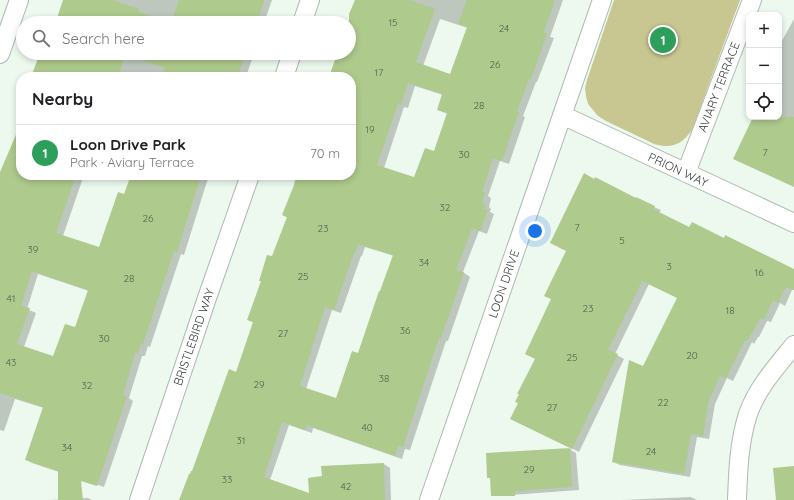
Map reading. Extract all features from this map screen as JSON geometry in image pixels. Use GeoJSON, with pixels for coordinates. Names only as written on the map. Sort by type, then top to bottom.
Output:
{"type":"FeatureCollection","features":[{"type":"Feature","properties":{"kind":"street"},"geometry":{"type":"LineString","coordinates":[[0,54],[19,0]]}},
{"type":"Feature","properties":{"kind":"street"},"geometry":{"type":"LineString","coordinates":[[304,16],[310,0]]}},
{"type":"Feature","properties":{"kind":"street","name":"LOON DRIVE"},"geometry":{"type":"LineString","coordinates":[[429,500],[602,0]]}},
{"type":"Feature","properties":{"kind":"street","name":"AVIARY TERRACE"},"geometry":{"type":"LineString","coordinates":[[686,174],[752,0]]}},
{"type":"Feature","properties":{"kind":"street"},"geometry":{"type":"LineString","coordinates":[[286,72],[290,60]]}},
{"type":"Feature","properties":{"kind":"street","name":"PRION WAY"},"geometry":{"type":"LineString","coordinates":[[562,115],[794,223]]}},
{"type":"Feature","properties":{"kind":"street","name":"BRISTLEBIRD WAY"},"geometry":{"type":"LineString","coordinates":[[139,500],[248,180]]}},
{"type":"Feature","properties":{"kind":"street"},"geometry":{"type":"LineString","coordinates":[[737,500],[740,449],[748,414],[756,397],[771,373],[794,345]]}},
{"type":"Feature","properties":{"kind":"shaded area"},"geometry":{"type":"Polygon","coordinates":[[[614,0],[740,0],[692,130],[684,139],[676,144],[666,146],[654,144],[606,121],[598,116],[588,104],[585,88],[587,80],[614,0]]]}},
{"type":"Feature","properties":{"kind":"building"},"geometry":{"type":"Polygon","coordinates":[[[63,0],[113,0],[139,9],[138,11],[152,16],[58,16],[63,0]]]}},
{"type":"Feature","properties":{"kind":"building"},"geometry":{"type":"Polygon","coordinates":[[[179,0],[264,0],[259,16],[173,16],[179,0]]]}},
{"type":"Feature","properties":{"kind":"building"},"geometry":{"type":"Polygon","coordinates":[[[355,0],[410,0],[435,9],[416,62],[450,74],[467,27],[458,24],[467,0],[555,0],[544,32],[547,34],[531,79],[529,79],[517,112],[519,112],[502,161],[493,158],[482,192],[485,193],[482,203],[485,204],[484,209],[488,210],[480,231],[472,228],[456,270],[464,272],[441,338],[439,338],[403,447],[398,446],[395,456],[307,425],[305,430],[282,422],[264,477],[309,493],[308,478],[322,476],[321,466],[384,463],[385,500],[179,500],[189,474],[192,471],[229,369],[236,372],[253,322],[247,320],[261,281],[259,281],[267,255],[272,256],[287,217],[282,215],[296,180],[356,180],[356,72],[331,72],[335,60],[356,60],[356,16],[349,16],[355,0]],[[408,83],[401,105],[398,104],[377,165],[414,177],[425,148],[434,151],[447,113],[437,110],[442,94],[408,83]],[[358,244],[334,310],[325,307],[300,386],[336,398],[352,351],[358,353],[393,255],[358,244]]]}},
{"type":"Feature","properties":{"kind":"building"},"geometry":{"type":"Polygon","coordinates":[[[37,60],[123,60],[120,72],[33,72],[37,60]]]}},
{"type":"Feature","properties":{"kind":"building"},"geometry":{"type":"Polygon","coordinates":[[[140,60],[243,60],[239,72],[164,72],[165,68],[140,60]]]}},
{"type":"Feature","properties":{"kind":"building"},"geometry":{"type":"Polygon","coordinates":[[[782,117],[794,117],[794,187],[733,159],[752,120],[782,120],[782,117]]]}},
{"type":"Feature","properties":{"kind":"building"},"geometry":{"type":"Polygon","coordinates":[[[16,135],[16,180],[74,180],[56,233],[99,247],[118,192],[124,194],[129,180],[199,180],[177,252],[174,251],[143,344],[141,343],[138,353],[135,353],[123,395],[127,396],[97,486],[81,481],[83,500],[58,500],[58,471],[25,460],[43,407],[0,393],[0,172],[16,135]],[[32,271],[21,306],[30,308],[17,344],[53,356],[65,324],[75,327],[88,290],[32,271]]]}},
{"type":"Feature","properties":{"kind":"building"},"geometry":{"type":"Polygon","coordinates":[[[584,173],[594,179],[595,177],[655,206],[653,209],[689,227],[692,222],[724,238],[725,235],[794,269],[794,290],[786,287],[778,303],[773,300],[764,320],[760,318],[752,334],[747,341],[745,340],[726,378],[720,376],[709,400],[703,436],[691,434],[684,474],[612,462],[629,360],[643,366],[677,298],[642,281],[608,350],[618,354],[572,449],[510,419],[518,403],[515,402],[519,394],[517,394],[535,359],[525,354],[551,299],[544,296],[566,251],[550,243],[584,173]]]}},
{"type":"Feature","properties":{"kind":"building"},"geometry":{"type":"Polygon","coordinates":[[[570,448],[572,487],[515,491],[515,496],[491,496],[490,478],[487,478],[486,453],[570,448]]]}},
{"type":"Feature","properties":{"kind":"building"},"geometry":{"type":"Polygon","coordinates":[[[794,466],[794,500],[776,500],[773,468],[794,466]]]}},
{"type":"Feature","properties":{"kind":"place","name":"Loon Drive Park"},"geometry":{"type":"Point","coordinates":[663,40]}}]}
